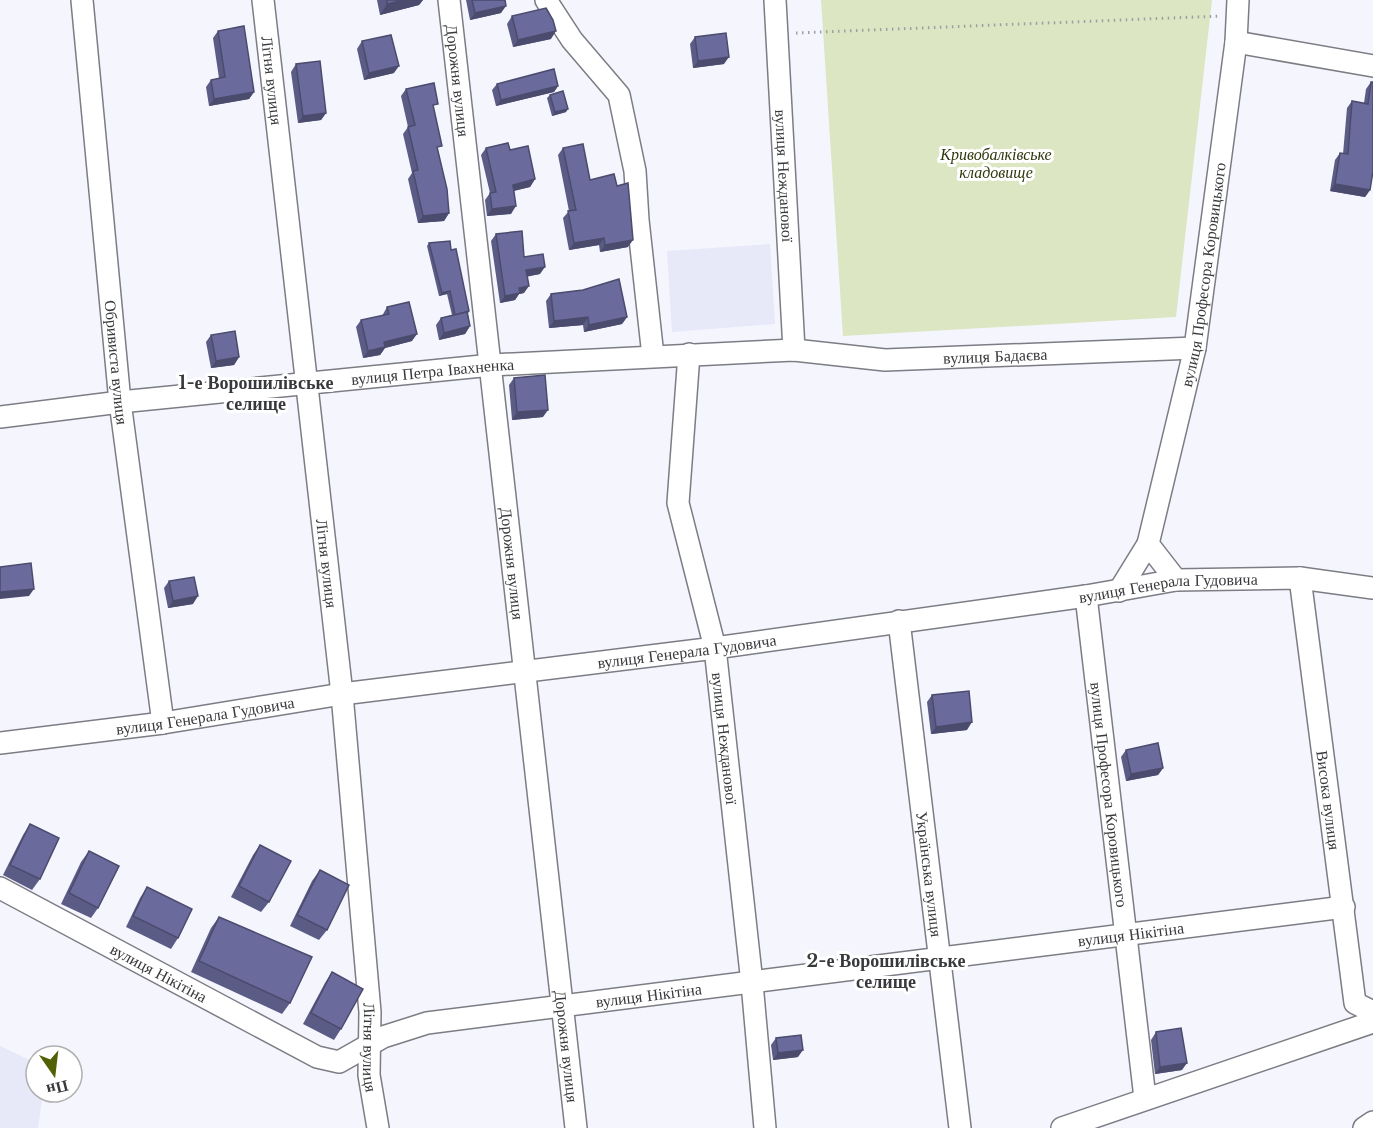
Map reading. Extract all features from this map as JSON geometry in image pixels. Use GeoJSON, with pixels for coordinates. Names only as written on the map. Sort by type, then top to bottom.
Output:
{"type":"FeatureCollection","features":[{"type":"Feature","properties":{"kind":"street","name":"Обривиста вулиця"},"geometry":{"type":"LineString","coordinates":[[82,0],[120,402],[163,723]]}},
{"type":"Feature","properties":{"kind":"street","name":"Літня вулиця"},"geometry":{"type":"LineString","coordinates":[[263,0],[342,694],[370,1012],[369,1075],[378,1128]]}},
{"type":"Feature","properties":{"kind":"street","name":"Дорожня вулиця"},"geometry":{"type":"LineString","coordinates":[[449,0],[527,671],[576,1128]]}},
{"type":"Feature","properties":{"kind":"street"},"geometry":{"type":"LineString","coordinates":[[546,0],[572,40],[614,86],[619,95],[635,171],[653,356]]}},
{"type":"Feature","properties":{"kind":"street","name":"вулиця Нежданової"},"geometry":{"type":"LineString","coordinates":[[775,0],[794,350]]}},
{"type":"Feature","properties":{"kind":"street","name":"вулиця Професора Коровицького"},"geometry":{"type":"LineString","coordinates":[[1119,591],[1148,544],[1195,348],[1236,42],[1238,8]]}},
{"type":"Feature","properties":{"kind":"street"},"geometry":{"type":"LineString","coordinates":[[1236,42],[1373,66]]}},
{"type":"Feature","properties":{"kind":"street","name":"вулиця Бадаєва"},"geometry":{"type":"LineString","coordinates":[[794,350],[885,360],[1195,348]]}},
{"type":"Feature","properties":{"kind":"street","name":"вулиця Петра Івахненка"},"geometry":{"type":"LineString","coordinates":[[0,417],[120,402],[492,365],[794,350]]}},
{"type":"Feature","properties":{"kind":"street","name":"вулиця Нежданової"},"geometry":{"type":"LineString","coordinates":[[689,354],[678,503],[715,648],[752,983],[765,1128]]}},
{"type":"Feature","properties":{"kind":"street"},"geometry":{"type":"LineString","coordinates":[[1148,544],[1176,580]]}},
{"type":"Feature","properties":{"kind":"street","name":"вулиця Генерала Гудовича"},"geometry":{"type":"LineString","coordinates":[[0,743],[163,723],[342,694],[715,648],[1086,596],[1176,580],[1300,578],[1373,588]]}},
{"type":"Feature","properties":{"kind":"street","name":"Висока вулиця"},"geometry":{"type":"LineString","coordinates":[[1300,578],[1355,1003],[1373,1012]]}},
{"type":"Feature","properties":{"kind":"street","name":"вулиця Професора Коровицького"},"geometry":{"type":"LineString","coordinates":[[1086,596],[1145,1098]]}},
{"type":"Feature","properties":{"kind":"street","name":"Українська вулиця"},"geometry":{"type":"LineString","coordinates":[[899,621],[960,1128]]}},
{"type":"Feature","properties":{"kind":"street","name":"вулиця Нікітіна"},"geometry":{"type":"LineString","coordinates":[[0,888],[317,1057],[339,1062],[396,1031],[427,1023],[1344,907]]}},
{"type":"Feature","properties":{"kind":"street"},"geometry":{"type":"LineString","coordinates":[[1062,1128],[1373,1022]]}},
{"type":"Feature","properties":{"kind":"street"},"geometry":{"type":"LineString","coordinates":[[1364,1128],[1373,1122]]}},
{"type":"Feature","properties":{"kind":"path"},"geometry":{"type":"LineString","coordinates":[[777,34],[1238,8]]}},
{"type":"Feature","properties":{"kind":"shaded area"},"geometry":{"type":"Polygon","coordinates":[[[770,244],[775,324],[672,332],[667,251],[770,244]]]}},
{"type":"Feature","properties":{"kind":"shaded area"},"geometry":{"type":"Polygon","coordinates":[[[0,1046],[24,1057],[24,1104],[41,1104],[38,1128],[0,1128],[0,1046]]]}},
{"type":"Feature","properties":{"kind":"green space","name":"Кривобалківське кладовище"},"geometry":{"type":"Polygon","coordinates":[[[821,0],[1212,0],[1176,317],[843,336],[821,0]]]}},
{"type":"Feature","properties":{"kind":"building"},"geometry":{"type":"Polygon","coordinates":[[[387,0],[404,0],[387,4],[387,0]]]}},
{"type":"Feature","properties":{"kind":"building"},"geometry":{"type":"Polygon","coordinates":[[[472,0],[505,0],[506,6],[475,13],[472,0]]]}},
{"type":"Feature","properties":{"kind":"building"},"geometry":{"type":"Polygon","coordinates":[[[546,8],[556,31],[518,40],[512,16],[546,8]]]}},
{"type":"Feature","properties":{"kind":"building"},"geometry":{"type":"Polygon","coordinates":[[[244,26],[254,92],[214,99],[211,80],[225,77],[218,31],[244,26]]]}},
{"type":"Feature","properties":{"kind":"building"},"geometry":{"type":"Polygon","coordinates":[[[726,33],[729,57],[698,61],[695,37],[726,33]]]}},
{"type":"Feature","properties":{"kind":"building"},"geometry":{"type":"Polygon","coordinates":[[[391,35],[399,66],[369,73],[362,41],[391,35]]]}},
{"type":"Feature","properties":{"kind":"building"},"geometry":{"type":"Polygon","coordinates":[[[320,61],[326,113],[303,116],[296,64],[320,61]]]}},
{"type":"Feature","properties":{"kind":"building"},"geometry":{"type":"Polygon","coordinates":[[[554,69],[558,86],[501,100],[497,84],[554,69]]]}},
{"type":"Feature","properties":{"kind":"building"},"geometry":{"type":"Polygon","coordinates":[[[1371,82],[1373,82],[1373,171],[1370,190],[1335,184],[1340,153],[1348,154],[1352,101],[1368,104],[1371,82]]]}},
{"type":"Feature","properties":{"kind":"building"},"geometry":{"type":"Polygon","coordinates":[[[434,83],[438,104],[433,105],[442,146],[437,147],[447,189],[449,213],[423,216],[413,171],[418,170],[408,127],[415,125],[406,89],[434,83]]]}},
{"type":"Feature","properties":{"kind":"building"},"geometry":{"type":"Polygon","coordinates":[[[563,91],[568,109],[555,112],[550,95],[563,91]]]}},
{"type":"Feature","properties":{"kind":"building"},"geometry":{"type":"Polygon","coordinates":[[[508,143],[510,150],[528,146],[535,179],[513,185],[516,206],[492,209],[490,193],[496,192],[486,148],[508,143]]]}},
{"type":"Feature","properties":{"kind":"building"},"geometry":{"type":"Polygon","coordinates":[[[583,144],[590,180],[614,174],[617,186],[628,183],[633,240],[605,245],[604,238],[574,243],[568,211],[576,210],[563,148],[583,144]]]}},
{"type":"Feature","properties":{"kind":"building"},"geometry":{"type":"Polygon","coordinates":[[[522,231],[524,257],[543,254],[545,267],[526,270],[529,286],[519,288],[520,293],[505,296],[496,234],[522,231]]]}},
{"type":"Feature","properties":{"kind":"building"},"geometry":{"type":"Polygon","coordinates":[[[450,241],[451,250],[456,249],[469,311],[455,315],[450,291],[442,293],[429,243],[450,241]]]}},
{"type":"Feature","properties":{"kind":"building"},"geometry":{"type":"Polygon","coordinates":[[[619,279],[627,317],[589,325],[588,317],[554,321],[551,294],[583,290],[619,279]]]}},
{"type":"Feature","properties":{"kind":"building"},"geometry":{"type":"Polygon","coordinates":[[[409,302],[417,334],[384,342],[385,347],[368,351],[361,320],[389,314],[387,307],[409,302]]]}},
{"type":"Feature","properties":{"kind":"building"},"geometry":{"type":"Polygon","coordinates":[[[467,312],[470,326],[444,333],[441,318],[467,312]]]}},
{"type":"Feature","properties":{"kind":"building"},"geometry":{"type":"Polygon","coordinates":[[[235,331],[239,357],[216,361],[211,335],[235,331]]]}},
{"type":"Feature","properties":{"kind":"building"},"geometry":{"type":"Polygon","coordinates":[[[545,375],[548,410],[517,412],[514,378],[545,375]]]}},
{"type":"Feature","properties":{"kind":"building"},"geometry":{"type":"Polygon","coordinates":[[[31,563],[34,589],[0,592],[0,567],[31,563]]]}},
{"type":"Feature","properties":{"kind":"building"},"geometry":{"type":"Polygon","coordinates":[[[194,577],[198,596],[173,601],[169,581],[194,577]]]}},
{"type":"Feature","properties":{"kind":"building"},"geometry":{"type":"Polygon","coordinates":[[[969,691],[972,722],[936,727],[932,695],[969,691]]]}},
{"type":"Feature","properties":{"kind":"building"},"geometry":{"type":"Polygon","coordinates":[[[1158,743],[1163,768],[1131,774],[1126,750],[1158,743]]]}},
{"type":"Feature","properties":{"kind":"building"},"geometry":{"type":"Polygon","coordinates":[[[30,824],[59,838],[40,879],[10,865],[30,824]]]}},
{"type":"Feature","properties":{"kind":"building"},"geometry":{"type":"Polygon","coordinates":[[[260,845],[291,861],[269,902],[239,886],[260,845]]]}},
{"type":"Feature","properties":{"kind":"building"},"geometry":{"type":"Polygon","coordinates":[[[89,851],[119,866],[98,908],[69,893],[89,851]]]}},
{"type":"Feature","properties":{"kind":"building"},"geometry":{"type":"Polygon","coordinates":[[[320,870],[349,885],[327,930],[297,915],[320,870]]]}},
{"type":"Feature","properties":{"kind":"building"},"geometry":{"type":"Polygon","coordinates":[[[147,887],[192,909],[178,938],[133,916],[147,887]]]}},
{"type":"Feature","properties":{"kind":"building"},"geometry":{"type":"Polygon","coordinates":[[[219,917],[312,957],[290,1003],[199,961],[219,917]]]}},
{"type":"Feature","properties":{"kind":"building"},"geometry":{"type":"Polygon","coordinates":[[[332,972],[363,989],[341,1029],[311,1013],[332,972]]]}},
{"type":"Feature","properties":{"kind":"building"},"geometry":{"type":"Polygon","coordinates":[[[1181,1028],[1187,1063],[1160,1067],[1156,1032],[1181,1028]]]}},
{"type":"Feature","properties":{"kind":"building"},"geometry":{"type":"Polygon","coordinates":[[[801,1035],[803,1050],[778,1053],[776,1038],[801,1035]]]}},
{"type":"Feature","properties":{"kind":"district","name":"1-е Ворошилівське селище"},"geometry":{"type":"Point","coordinates":[256,394]}},
{"type":"Feature","properties":{"kind":"district","name":"2-е Ворошилівське селище"},"geometry":{"type":"Point","coordinates":[886,971]}}]}
